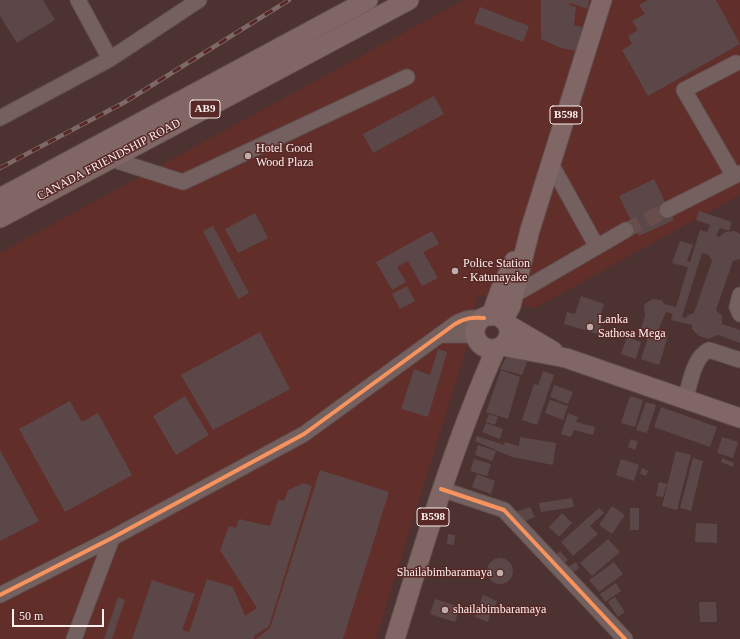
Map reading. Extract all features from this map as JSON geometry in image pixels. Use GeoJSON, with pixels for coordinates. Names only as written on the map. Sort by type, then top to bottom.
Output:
{"type":"FeatureCollection","features":[{"type":"Feature","properties":{"kind":"main road","name":"CANADA FRIENDSHIP ROAD"},"geometry":{"type":"LineString","coordinates":[[0,198],[368,0]]}},
{"type":"Feature","properties":{"kind":"main road","name":"CANADA FRIENDSHIP ROAD"},"geometry":{"type":"LineString","coordinates":[[0,218],[409,0]]}},
{"type":"Feature","properties":{"kind":"main road","name":"B598"},"geometry":{"type":"LineString","coordinates":[[496,319],[510,306],[514,295],[530,230],[602,0]]}},
{"type":"Feature","properties":{"kind":"main road","name":"B598"},"geometry":{"type":"LineString","coordinates":[[496,319],[500,288],[530,230]]}},
{"type":"Feature","properties":{"kind":"main road"},"geometry":{"type":"LineString","coordinates":[[489,344],[509,336],[496,319]]}},
{"type":"Feature","properties":{"kind":"main road"},"geometry":{"type":"LineString","coordinates":[[489,344],[478,323],[496,319],[566,358]]}},
{"type":"Feature","properties":{"kind":"main road","name":"B598"},"geometry":{"type":"LineString","coordinates":[[395,639],[441,489],[475,396],[489,344]]}},
{"type":"Feature","properties":{"kind":"main road"},"geometry":{"type":"LineString","coordinates":[[489,344],[566,358],[740,418]]}},
{"type":"Feature","properties":{"kind":"street"},"geometry":{"type":"LineString","coordinates":[[78,0],[110,59]]}},
{"type":"Feature","properties":{"kind":"street"},"geometry":{"type":"LineString","coordinates":[[0,118],[110,59],[199,0]]}},
{"type":"Feature","properties":{"kind":"street"},"geometry":{"type":"LineString","coordinates":[[667,210],[737,174],[684,90],[736,63]]}},
{"type":"Feature","properties":{"kind":"street"},"geometry":{"type":"LineString","coordinates":[[111,159],[183,182],[407,77]]}},
{"type":"Feature","properties":{"kind":"street"},"geometry":{"type":"LineString","coordinates":[[551,164],[597,248]]}},
{"type":"Feature","properties":{"kind":"street"},"geometry":{"type":"LineString","coordinates":[[514,295],[626,230]]}},
{"type":"Feature","properties":{"kind":"street"},"geometry":{"type":"LineString","coordinates":[[740,295],[737,307],[740,314]]}},
{"type":"Feature","properties":{"kind":"street"},"geometry":{"type":"LineString","coordinates":[[0,595],[112,538],[304,434],[443,335],[463,319],[472,317],[496,319]]}},
{"type":"Feature","properties":{"kind":"street"},"geometry":{"type":"LineString","coordinates":[[443,335],[489,344]]}},
{"type":"Feature","properties":{"kind":"street"},"geometry":{"type":"LineString","coordinates":[[685,400],[698,359],[702,352],[709,350],[740,360]]}},
{"type":"Feature","properties":{"kind":"street"},"geometry":{"type":"LineString","coordinates":[[441,489],[504,510],[625,639]]}},
{"type":"Feature","properties":{"kind":"street"},"geometry":{"type":"LineString","coordinates":[[74,639],[112,538]]}},
{"type":"Feature","properties":{"kind":"shaded area"},"geometry":{"type":"Polygon","coordinates":[[[464,0],[740,0],[740,195],[535,308],[478,295],[464,356],[376,639],[0,639],[0,253],[464,0]]]}},
{"type":"Feature","properties":{"kind":"building"},"geometry":{"type":"Polygon","coordinates":[[[0,0],[43,0],[55,20],[17,43],[0,16],[0,0]]]}},
{"type":"Feature","properties":{"kind":"building"},"geometry":{"type":"Polygon","coordinates":[[[541,0],[589,0],[588,9],[570,3],[569,5],[576,7],[574,25],[582,27],[577,51],[561,48],[541,39],[541,0]]]}},
{"type":"Feature","properties":{"kind":"building"},"geometry":{"type":"Polygon","coordinates":[[[648,0],[716,0],[740,44],[648,96],[622,50],[632,44],[628,36],[638,30],[632,21],[645,14],[639,5],[648,0]]]}},
{"type":"Feature","properties":{"kind":"building"},"geometry":{"type":"Polygon","coordinates":[[[480,7],[529,26],[523,42],[474,23],[480,7]]]}},
{"type":"Feature","properties":{"kind":"building"},"geometry":{"type":"Polygon","coordinates":[[[434,96],[444,114],[373,153],[363,134],[434,96]]]}},
{"type":"Feature","properties":{"kind":"building"},"geometry":{"type":"Polygon","coordinates":[[[654,179],[674,220],[639,236],[619,196],[654,179]]]}},
{"type":"Feature","properties":{"kind":"building"},"geometry":{"type":"Polygon","coordinates":[[[699,211],[732,222],[729,231],[720,228],[716,236],[719,237],[725,232],[735,231],[740,234],[740,259],[733,261],[716,310],[722,316],[722,324],[740,330],[740,343],[718,335],[708,339],[699,336],[692,329],[692,325],[671,320],[673,314],[666,312],[657,333],[668,336],[659,365],[641,359],[650,331],[641,328],[645,316],[644,305],[652,299],[662,300],[664,304],[676,307],[688,267],[672,263],[680,241],[693,245],[687,261],[690,262],[700,230],[707,232],[710,225],[696,220],[699,211]],[[702,253],[682,317],[686,318],[688,315],[694,313],[712,261],[709,255],[702,253]]]}},
{"type":"Feature","properties":{"kind":"building"},"geometry":{"type":"Polygon","coordinates":[[[255,213],[268,238],[238,253],[225,229],[255,213]]]}},
{"type":"Feature","properties":{"kind":"building"},"geometry":{"type":"Polygon","coordinates":[[[213,226],[249,293],[238,299],[203,231],[213,226]]]}},
{"type":"Feature","properties":{"kind":"building"},"geometry":{"type":"Polygon","coordinates":[[[432,231],[439,244],[423,252],[438,278],[422,286],[408,261],[397,267],[406,282],[392,290],[376,262],[432,231]]]}},
{"type":"Feature","properties":{"kind":"building"},"geometry":{"type":"Polygon","coordinates":[[[407,286],[415,301],[400,309],[392,294],[407,286]]]}},
{"type":"Feature","properties":{"kind":"building"},"geometry":{"type":"Polygon","coordinates":[[[581,296],[604,304],[599,321],[602,322],[598,334],[564,324],[567,312],[575,314],[581,296]]]}},
{"type":"Feature","properties":{"kind":"building"},"geometry":{"type":"Polygon","coordinates":[[[260,332],[290,389],[213,430],[181,375],[260,332]]]}},
{"type":"Feature","properties":{"kind":"building"},"geometry":{"type":"Polygon","coordinates":[[[627,337],[641,342],[636,359],[621,354],[627,337]]]}},
{"type":"Feature","properties":{"kind":"building"},"geometry":{"type":"Polygon","coordinates":[[[438,349],[447,352],[428,417],[401,409],[414,369],[430,375],[438,349]]]}},
{"type":"Feature","properties":{"kind":"building"},"geometry":{"type":"Polygon","coordinates":[[[512,357],[528,359],[522,375],[500,369],[506,358],[512,357]]]}},
{"type":"Feature","properties":{"kind":"building"},"geometry":{"type":"Polygon","coordinates":[[[501,370],[520,377],[508,419],[486,412],[501,370]]]}},
{"type":"Feature","properties":{"kind":"building"},"geometry":{"type":"Polygon","coordinates":[[[543,371],[554,375],[537,425],[522,420],[534,384],[538,385],[543,371]]]}},
{"type":"Feature","properties":{"kind":"building"},"geometry":{"type":"Polygon","coordinates":[[[554,385],[573,392],[568,404],[550,397],[554,385]]]}},
{"type":"Feature","properties":{"kind":"building"},"geometry":{"type":"Polygon","coordinates":[[[185,396],[209,435],[176,455],[153,416],[185,396]]]}},
{"type":"Feature","properties":{"kind":"building"},"geometry":{"type":"Polygon","coordinates":[[[630,396],[643,400],[635,427],[621,423],[630,396]]]}},
{"type":"Feature","properties":{"kind":"building"},"geometry":{"type":"Polygon","coordinates":[[[550,400],[568,406],[563,420],[545,413],[550,400]]]}},
{"type":"Feature","properties":{"kind":"building"},"geometry":{"type":"Polygon","coordinates":[[[70,401],[82,422],[98,413],[132,475],[65,512],[19,429],[70,401]]]}},
{"type":"Feature","properties":{"kind":"building"},"geometry":{"type":"Polygon","coordinates":[[[646,402],[656,405],[647,433],[636,430],[646,402]]]}},
{"type":"Feature","properties":{"kind":"building"},"geometry":{"type":"Polygon","coordinates":[[[661,407],[717,427],[710,447],[654,427],[661,407]]]}},
{"type":"Feature","properties":{"kind":"building"},"geometry":{"type":"Polygon","coordinates":[[[568,413],[578,417],[576,422],[595,427],[593,435],[574,430],[571,437],[561,434],[568,413]]]}},
{"type":"Feature","properties":{"kind":"building"},"geometry":{"type":"Polygon","coordinates":[[[489,414],[498,417],[495,425],[486,422],[489,414]]]}},
{"type":"Feature","properties":{"kind":"building"},"geometry":{"type":"Polygon","coordinates":[[[486,423],[503,429],[500,439],[482,432],[486,423]]]}},
{"type":"Feature","properties":{"kind":"building"},"geometry":{"type":"Polygon","coordinates":[[[477,436],[504,445],[505,442],[519,446],[520,437],[556,443],[553,465],[512,457],[475,441],[477,436]]]}},
{"type":"Feature","properties":{"kind":"building"},"geometry":{"type":"Polygon","coordinates":[[[722,437],[738,442],[733,458],[717,453],[722,437]]]}},
{"type":"Feature","properties":{"kind":"building"},"geometry":{"type":"Polygon","coordinates":[[[631,439],[638,442],[635,450],[628,447],[631,439]]]}},
{"type":"Feature","properties":{"kind":"building"},"geometry":{"type":"Polygon","coordinates":[[[478,445],[496,451],[492,461],[475,455],[478,445]]]}},
{"type":"Feature","properties":{"kind":"building"},"geometry":{"type":"Polygon","coordinates":[[[0,450],[39,521],[0,541],[0,450]]]}},
{"type":"Feature","properties":{"kind":"building"},"geometry":{"type":"Polygon","coordinates":[[[676,451],[691,455],[677,510],[662,506],[676,451]]]}},
{"type":"Feature","properties":{"kind":"building"},"geometry":{"type":"Polygon","coordinates":[[[693,458],[703,461],[691,511],[680,508],[693,458]]]}},
{"type":"Feature","properties":{"kind":"building"},"geometry":{"type":"Polygon","coordinates":[[[722,458],[734,463],[733,467],[721,462],[722,458]]]}},
{"type":"Feature","properties":{"kind":"building"},"geometry":{"type":"Polygon","coordinates":[[[474,459],[491,464],[487,476],[470,471],[474,459]]]}},
{"type":"Feature","properties":{"kind":"building"},"geometry":{"type":"Polygon","coordinates":[[[621,459],[639,465],[634,481],[616,475],[621,459]]]}},
{"type":"Feature","properties":{"kind":"building"},"geometry":{"type":"Polygon","coordinates":[[[642,468],[648,471],[646,476],[640,474],[642,468]]]}},
{"type":"Feature","properties":{"kind":"building"},"geometry":{"type":"Polygon","coordinates":[[[320,470],[389,492],[343,639],[256,639],[270,628],[320,470]]]}},
{"type":"Feature","properties":{"kind":"building"},"geometry":{"type":"Polygon","coordinates":[[[477,474],[495,481],[491,494],[472,487],[477,474]]]}},
{"type":"Feature","properties":{"kind":"building"},"geometry":{"type":"Polygon","coordinates":[[[659,482],[667,484],[663,497],[656,496],[659,482]]]}},
{"type":"Feature","properties":{"kind":"building"},"geometry":{"type":"Polygon","coordinates":[[[304,483],[312,486],[269,626],[254,636],[254,639],[132,639],[152,580],[195,594],[182,630],[189,632],[207,579],[233,587],[245,616],[257,608],[220,550],[229,526],[236,528],[239,519],[270,526],[278,500],[284,501],[288,490],[304,483]]]}},
{"type":"Feature","properties":{"kind":"building"},"geometry":{"type":"Polygon","coordinates":[[[572,498],[574,507],[541,512],[539,503],[572,498]]]}},
{"type":"Feature","properties":{"kind":"building"},"geometry":{"type":"Polygon","coordinates":[[[612,506],[625,515],[612,534],[599,525],[612,506]]]}},
{"type":"Feature","properties":{"kind":"building"},"geometry":{"type":"Polygon","coordinates":[[[530,507],[535,517],[521,523],[516,512],[530,507]]]}},
{"type":"Feature","properties":{"kind":"building"},"geometry":{"type":"Polygon","coordinates":[[[599,508],[604,513],[590,526],[598,534],[573,556],[561,542],[599,508]]]}},
{"type":"Feature","properties":{"kind":"building"},"geometry":{"type":"Polygon","coordinates":[[[630,508],[639,508],[639,530],[630,530],[630,508]]]}},
{"type":"Feature","properties":{"kind":"building"},"geometry":{"type":"Polygon","coordinates":[[[562,513],[572,523],[559,537],[549,527],[562,513]]]}},
{"type":"Feature","properties":{"kind":"building"},"geometry":{"type":"Polygon","coordinates":[[[696,523],[717,524],[717,543],[695,542],[696,523]]]}},
{"type":"Feature","properties":{"kind":"building"},"geometry":{"type":"Polygon","coordinates":[[[448,534],[455,535],[454,545],[447,544],[448,534]]]}},
{"type":"Feature","properties":{"kind":"building"},"geometry":{"type":"Polygon","coordinates":[[[608,539],[620,552],[592,576],[580,563],[608,539]]]}},
{"type":"Feature","properties":{"kind":"building"},"geometry":{"type":"Polygon","coordinates":[[[560,551],[568,560],[562,566],[554,557],[560,551]]]}},
{"type":"Feature","properties":{"kind":"building","name":"Shailabimbaramaya"},"geometry":{"type":"Polygon","coordinates":[[[500,558],[509,562],[513,571],[509,580],[500,584],[491,580],[487,571],[491,562],[500,558]]]}},
{"type":"Feature","properties":{"kind":"building"},"geometry":{"type":"Polygon","coordinates":[[[576,562],[579,568],[572,573],[568,567],[576,562]]]}},
{"type":"Feature","properties":{"kind":"building"},"geometry":{"type":"Polygon","coordinates":[[[614,562],[623,574],[599,592],[589,580],[614,562]]]}},
{"type":"Feature","properties":{"kind":"building"},"geometry":{"type":"Polygon","coordinates":[[[616,583],[621,591],[605,602],[600,594],[616,583]]]}},
{"type":"Feature","properties":{"kind":"building","name":"shailabimbaramaya"},"geometry":{"type":"Polygon","coordinates":[[[483,595],[497,601],[488,622],[475,617],[483,595]]]}},
{"type":"Feature","properties":{"kind":"building"},"geometry":{"type":"Polygon","coordinates":[[[118,597],[125,600],[112,639],[104,639],[118,597]]]}},
{"type":"Feature","properties":{"kind":"building"},"geometry":{"type":"Polygon","coordinates":[[[615,597],[625,612],[618,617],[608,602],[615,597]]]}},
{"type":"Feature","properties":{"kind":"building","name":"shailabimbaramaya"},"geometry":{"type":"Polygon","coordinates":[[[435,599],[460,607],[455,622],[430,614],[435,599]]]}},
{"type":"Feature","properties":{"kind":"building"},"geometry":{"type":"Polygon","coordinates":[[[699,602],[716,602],[717,622],[700,622],[699,602]]]}},
{"type":"Feature","properties":{"kind":"tunnel"},"geometry":{"type":"LineString","coordinates":[[626,230],[667,210]]}},
{"type":"Feature","properties":{"kind":"railway"},"geometry":{"type":"LineString","coordinates":[[0,168],[125,102],[289,0]]}},
{"type":"Feature","properties":{"kind":"cycle path"},"geometry":{"type":"LineString","coordinates":[[0,595],[112,538],[304,434],[455,324],[469,318],[484,318]]}},
{"type":"Feature","properties":{"kind":"cycle path"},"geometry":{"type":"LineString","coordinates":[[441,489],[504,510],[625,639]]}},
{"type":"Feature","properties":{"kind":"place","name":"Hotel Good Wood Plaza"},"geometry":{"type":"Point","coordinates":[248,156]}},
{"type":"Feature","properties":{"kind":"place","name":"Police Station - Katunayake"},"geometry":{"type":"Point","coordinates":[455,271]}},
{"type":"Feature","properties":{"kind":"place","name":"Lanka Sathosa Mega"},"geometry":{"type":"Point","coordinates":[590,327]}},
{"type":"Feature","properties":{"kind":"place","name":"Shailabimbaramaya"},"geometry":{"type":"Point","coordinates":[500,573]}},
{"type":"Feature","properties":{"kind":"place","name":"shailabimbaramaya"},"geometry":{"type":"Point","coordinates":[445,610]}}]}
